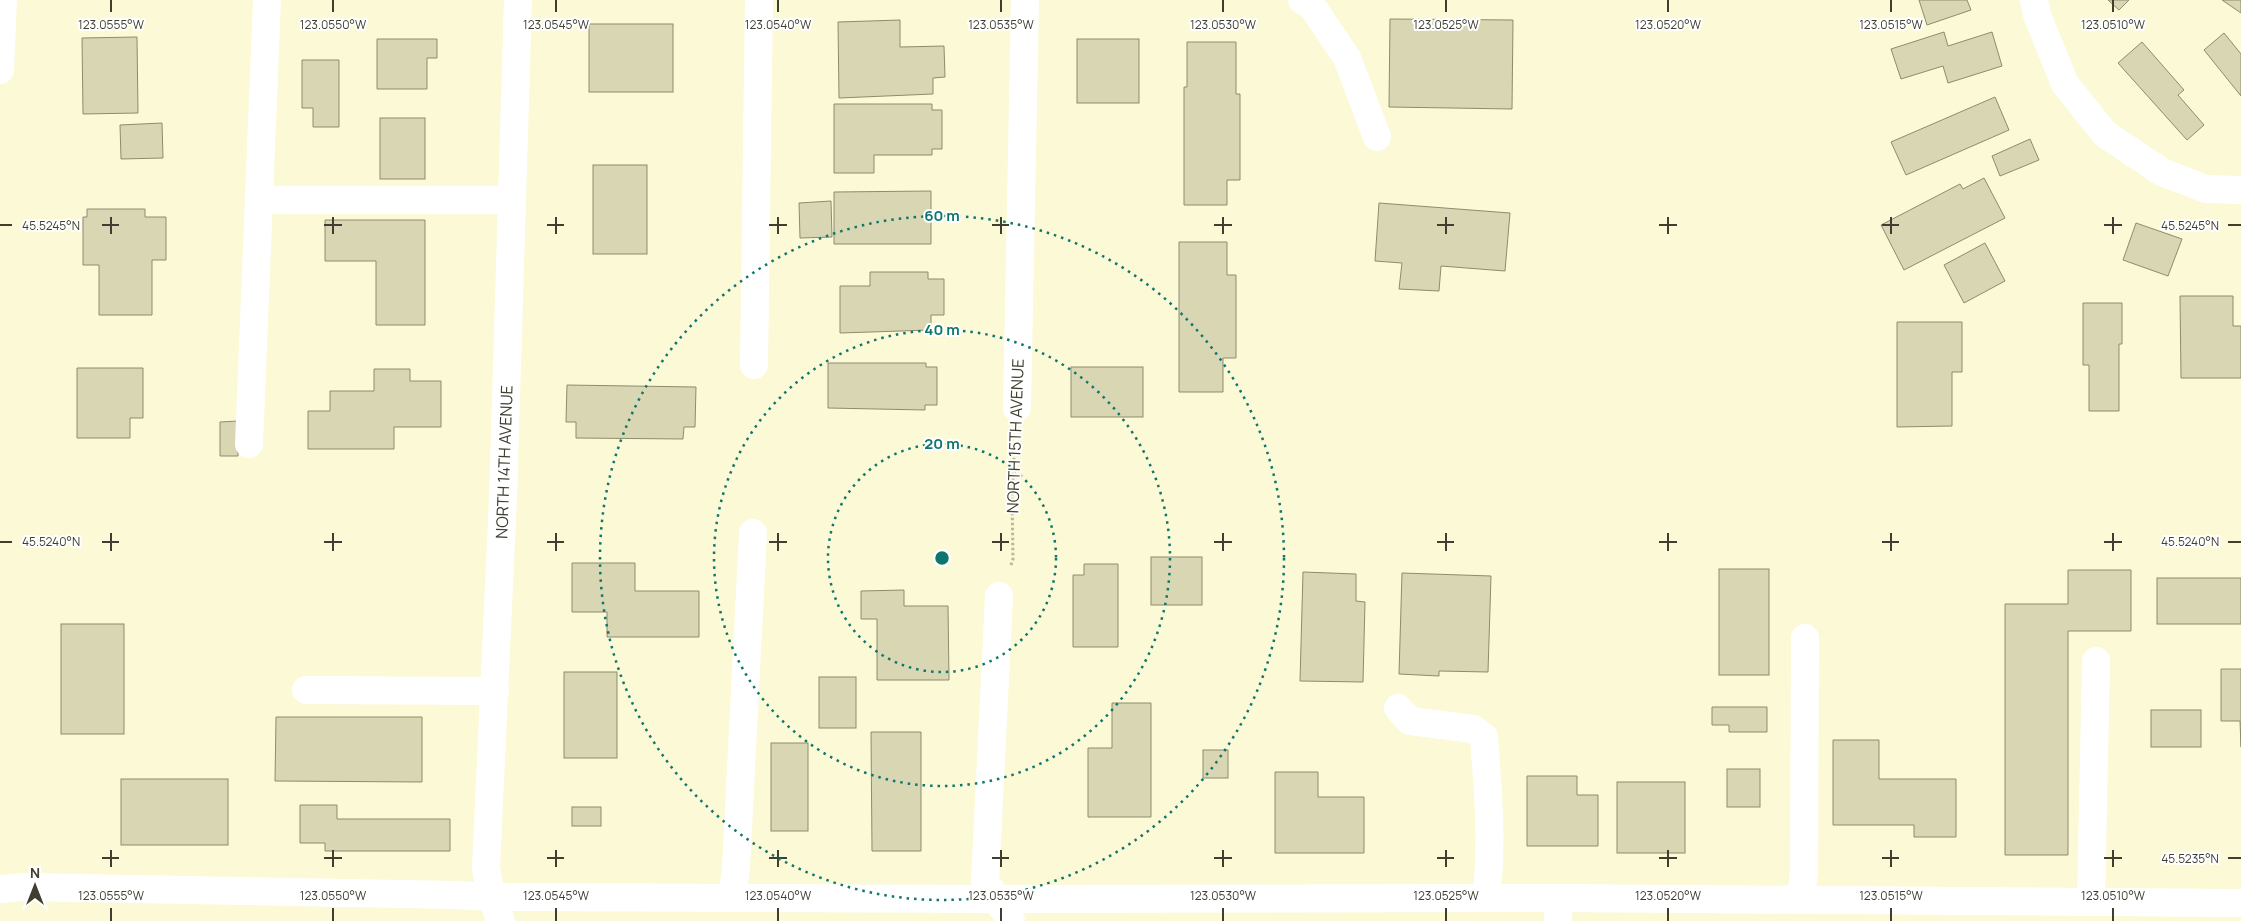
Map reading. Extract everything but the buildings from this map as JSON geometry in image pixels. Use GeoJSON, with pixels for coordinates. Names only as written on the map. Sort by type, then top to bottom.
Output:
{"type":"FeatureCollection","features":[{"type":"Feature","properties":{"kind":"street"},"geometry":{"type":"LineString","coordinates":[[0,70],[3,0]]}},
{"type":"Feature","properties":{"kind":"street"},"geometry":{"type":"LineString","coordinates":[[248,444],[267,0]]}},
{"type":"Feature","properties":{"kind":"street","name":"NORTH 14TH AVENUE"},"geometry":{"type":"LineString","coordinates":[[496,909],[486,868],[504,498],[518,0]]}},
{"type":"Feature","properties":{"kind":"street"},"geometry":{"type":"LineString","coordinates":[[754,365],[759,0]]}},
{"type":"Feature","properties":{"kind":"street","name":"NORTH 15TH AVENUE"},"geometry":{"type":"LineString","coordinates":[[1017,408],[1025,0]]}},
{"type":"Feature","properties":{"kind":"street"},"geometry":{"type":"LineString","coordinates":[[1302,0],[1312,6],[1347,58],[1377,137]]}},
{"type":"Feature","properties":{"kind":"street"},"geometry":{"type":"LineString","coordinates":[[2034,0],[2037,15],[2064,84],[2105,134],[2162,172],[2206,189],[2241,190]]}},
{"type":"Feature","properties":{"kind":"street"},"geometry":{"type":"LineString","coordinates":[[259,200],[512,200]]}},
{"type":"Feature","properties":{"kind":"street"},"geometry":{"type":"LineString","coordinates":[[732,898],[736,868],[753,533]]}},
{"type":"Feature","properties":{"kind":"street"},"geometry":{"type":"LineString","coordinates":[[999,596],[984,881],[1004,910]]}},
{"type":"Feature","properties":{"kind":"street"},"geometry":{"type":"LineString","coordinates":[[1801,899],[1804,871],[1805,638]]}},
{"type":"Feature","properties":{"kind":"street"},"geometry":{"type":"LineString","coordinates":[[2096,661],[2103,908]]}},
{"type":"Feature","properties":{"kind":"street"},"geometry":{"type":"LineString","coordinates":[[306,690],[495,691]]}},
{"type":"Feature","properties":{"kind":"street"},"geometry":{"type":"LineString","coordinates":[[1398,708],[1410,721],[1473,729],[1484,737],[1490,831],[1490,870],[1486,898]]}},
{"type":"Feature","properties":{"kind":"street"},"geometry":{"type":"LineString","coordinates":[[0,889],[44,887],[456,894],[496,909],[732,898],[1004,910],[1486,898],[1558,909],[1801,899],[1833,910],[2103,908],[2241,904]]}},
{"type":"Feature","properties":{"kind":"path","name":"NORTH 15TH AVENUE"},"geometry":{"type":"LineString","coordinates":[[999,596],[1013,559],[1012,495],[1017,408]]}}]}
